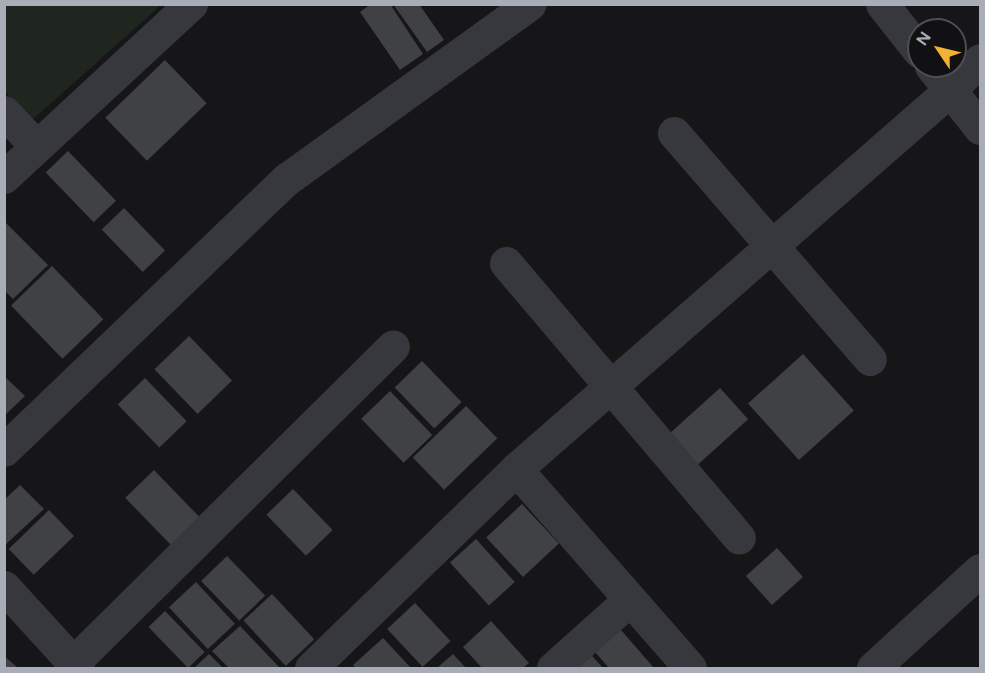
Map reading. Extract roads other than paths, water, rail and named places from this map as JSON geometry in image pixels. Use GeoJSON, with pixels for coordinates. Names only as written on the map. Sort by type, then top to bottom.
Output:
{"type":"FeatureCollection","features":[{"type":"Feature","properties":{"kind":"street"},"geometry":{"type":"LineString","coordinates":[[4,177],[191,4]]}},
{"type":"Feature","properties":{"kind":"street"},"geometry":{"type":"LineString","coordinates":[[4,450],[287,179],[530,4]]}},
{"type":"Feature","properties":{"kind":"street"},"geometry":{"type":"LineString","coordinates":[[882,4],[907,36]]}},
{"type":"Feature","properties":{"kind":"street"},"geometry":{"type":"LineString","coordinates":[[967,66],[981,60]]}},
{"type":"Feature","properties":{"kind":"street"},"geometry":{"type":"LineString","coordinates":[[316,667],[516,469],[771,246],[940,78],[981,128]]}},
{"type":"Feature","properties":{"kind":"street"},"geometry":{"type":"LineString","coordinates":[[4,112],[36,147]]}},
{"type":"Feature","properties":{"kind":"street"},"geometry":{"type":"LineString","coordinates":[[674,133],[870,359]]}},
{"type":"Feature","properties":{"kind":"street"},"geometry":{"type":"LineString","coordinates":[[506,263],[739,538]]}},
{"type":"Feature","properties":{"kind":"street"},"geometry":{"type":"LineString","coordinates":[[4,587],[76,666],[393,346]]}},
{"type":"Feature","properties":{"kind":"street"},"geometry":{"type":"LineString","coordinates":[[516,469],[690,669]]}},
{"type":"Feature","properties":{"kind":"street"},"geometry":{"type":"LineString","coordinates":[[873,669],[981,570]]}},
{"type":"Feature","properties":{"kind":"street"},"geometry":{"type":"LineString","coordinates":[[553,669],[629,600]]}}]}
